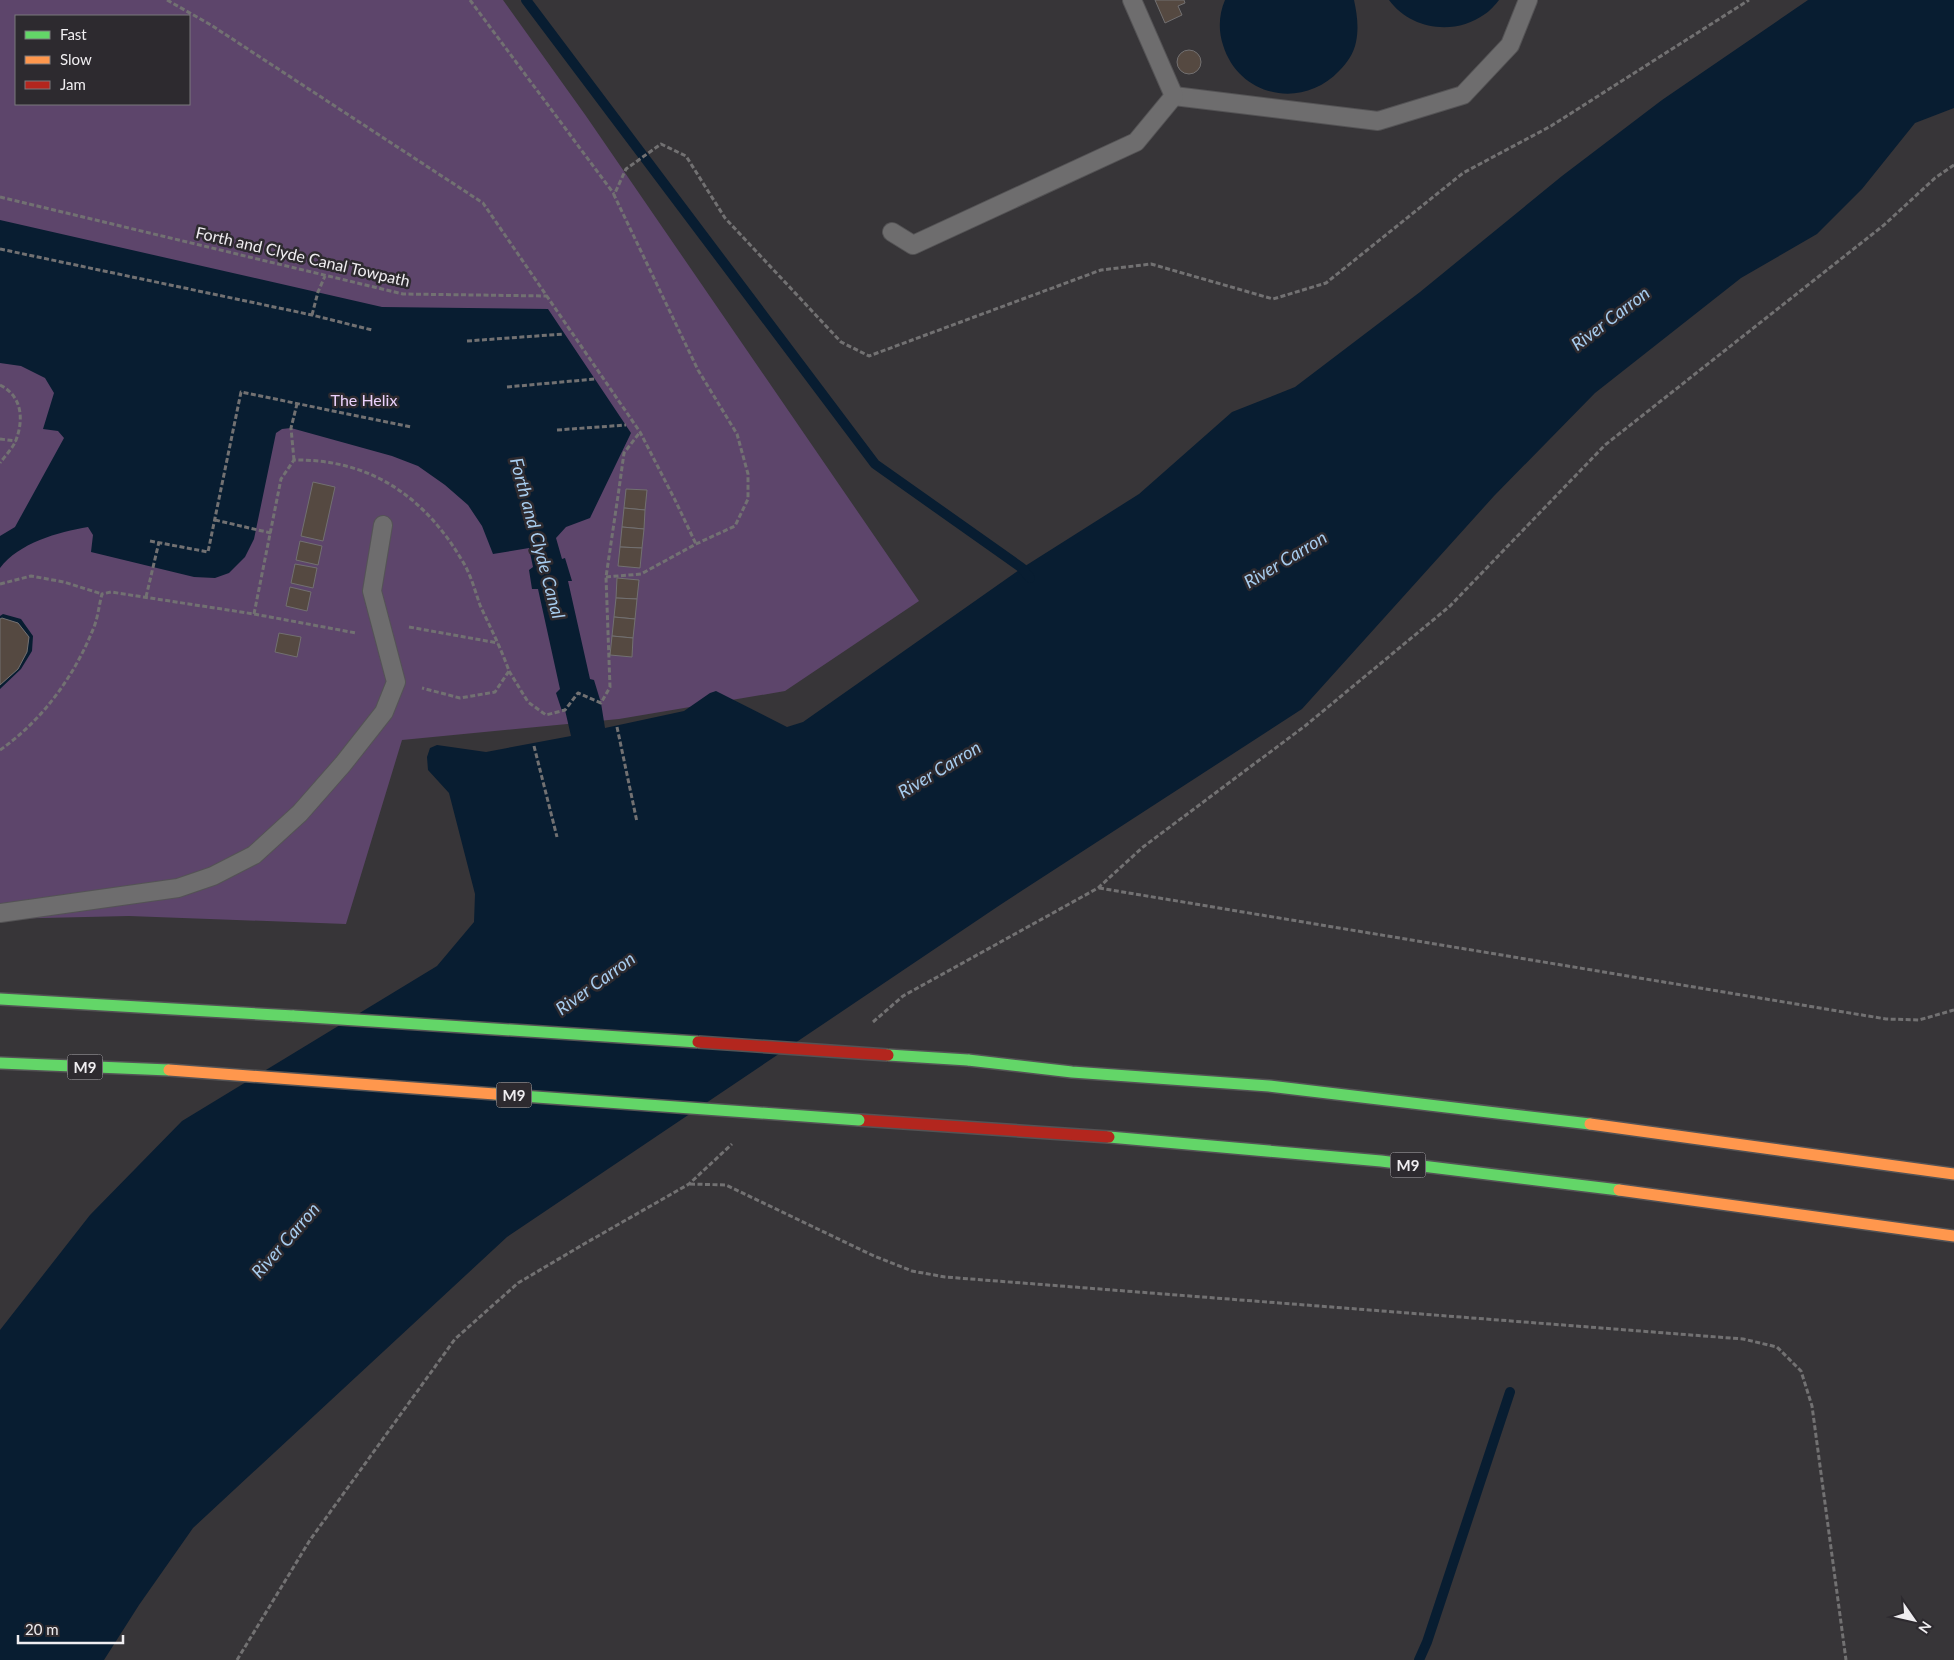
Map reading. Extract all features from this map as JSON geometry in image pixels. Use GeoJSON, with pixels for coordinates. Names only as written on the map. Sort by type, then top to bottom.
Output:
{"type":"FeatureCollection","features":[{"type":"Feature","properties":{"kind":"highway"},"geometry":{"type":"LineString","coordinates":[[0,999],[294,1016],[968,1060],[1072,1072],[1269,1086],[1608,1126],[1954,1174]]}},
{"type":"Feature","properties":{"kind":"highway","name":"M9"},"geometry":{"type":"LineString","coordinates":[[0,1063],[169,1070],[1189,1144],[1453,1169],[1954,1236]]}},
{"type":"Feature","properties":{"kind":"lane"},"geometry":{"type":"LineString","coordinates":[[1132,0],[1174,96]]}},
{"type":"Feature","properties":{"kind":"lane"},"geometry":{"type":"LineString","coordinates":[[1174,96],[1378,121],[1463,95],[1510,45],[1528,0]]}},
{"type":"Feature","properties":{"kind":"lane"},"geometry":{"type":"LineString","coordinates":[[892,232],[913,245],[1136,142],[1174,96]]}},
{"type":"Feature","properties":{"kind":"lane"},"geometry":{"type":"LineString","coordinates":[[0,913],[178,888],[213,876],[254,855],[300,813],[344,764],[384,712],[396,682],[372,591],[383,525]]}},
{"type":"Feature","properties":{"kind":"path"},"geometry":{"type":"LineString","coordinates":[[167,0],[219,30],[483,203],[640,432],[696,544]]}},
{"type":"Feature","properties":{"kind":"path"},"geometry":{"type":"LineString","coordinates":[[470,0],[614,195],[698,370],[737,434],[748,474],[748,499],[735,526],[696,544],[641,574],[606,577]]}},
{"type":"Feature","properties":{"kind":"path"},"geometry":{"type":"LineString","coordinates":[[614,195],[626,170],[661,144],[686,156],[726,218],[841,342],[868,356],[1102,270],[1151,264],[1273,299],[1326,283],[1463,173],[1551,126],[1749,0]]}},
{"type":"Feature","properties":{"kind":"path"},"geometry":{"type":"LineString","coordinates":[[1954,165],[1935,178],[1884,225],[1605,445],[1450,606],[1305,726],[1143,847],[1098,888],[1886,1019],[1919,1020],[1954,1010]]}},
{"type":"Feature","properties":{"kind":"path","name":"Forth and Clyde Canal Towpath"},"geometry":{"type":"LineString","coordinates":[[0,197],[403,294],[547,296]]}},
{"type":"Feature","properties":{"kind":"path"},"geometry":{"type":"LineString","coordinates":[[0,249],[312,315],[372,330]]}},
{"type":"Feature","properties":{"kind":"path"},"geometry":{"type":"LineString","coordinates":[[312,315],[318,292],[325,276]]}},
{"type":"Feature","properties":{"kind":"path"},"geometry":{"type":"LineString","coordinates":[[467,341],[564,334]]}},
{"type":"Feature","properties":{"kind":"path"},"geometry":{"type":"LineString","coordinates":[[507,387],[595,379]]}},
{"type":"Feature","properties":{"kind":"path"},"geometry":{"type":"LineString","coordinates":[[0,385],[13,394],[22,414],[16,441],[0,463]]}},
{"type":"Feature","properties":{"kind":"path"},"geometry":{"type":"LineString","coordinates":[[150,540],[208,552],[241,392],[411,427]]}},
{"type":"Feature","properties":{"kind":"path"},"geometry":{"type":"LineString","coordinates":[[294,460],[291,428],[298,404]]}},
{"type":"Feature","properties":{"kind":"path"},"geometry":{"type":"LineString","coordinates":[[556,430],[626,425]]}},
{"type":"Feature","properties":{"kind":"path"},"geometry":{"type":"LineString","coordinates":[[509,671],[528,702],[546,715],[565,710],[578,693],[601,703],[610,687],[606,577],[624,453],[640,432]]}},
{"type":"Feature","properties":{"kind":"path"},"geometry":{"type":"LineString","coordinates":[[0,438],[16,441]]}},
{"type":"Feature","properties":{"kind":"path"},"geometry":{"type":"LineString","coordinates":[[215,520],[271,533]]}},
{"type":"Feature","properties":{"kind":"path"},"geometry":{"type":"LineString","coordinates":[[146,597],[159,542]]}},
{"type":"Feature","properties":{"kind":"path"},"geometry":{"type":"LineString","coordinates":[[0,584],[31,576],[64,582],[102,594],[111,592],[146,597],[254,614],[359,634],[382,627],[410,627],[499,643]]}},
{"type":"Feature","properties":{"kind":"path"},"geometry":{"type":"LineString","coordinates":[[0,750],[16,739],[62,689],[79,660],[94,626],[102,594]]}},
{"type":"Feature","properties":{"kind":"path"},"geometry":{"type":"LineString","coordinates":[[617,728],[637,822]]}},
{"type":"Feature","properties":{"kind":"path"},"geometry":{"type":"LineString","coordinates":[[534,746],[556,837]]}},
{"type":"Feature","properties":{"kind":"path"},"geometry":{"type":"LineString","coordinates":[[237,1660],[310,1540],[455,1339],[518,1284],[689,1184],[726,1185],[874,1256],[912,1271],[945,1277],[1743,1339],[1777,1347],[1801,1372],[1812,1406],[1846,1660]]}},
{"type":"Feature","properties":{"kind":"green space","name":"The Helix"},"geometry":{"type":"Polygon","coordinates":[[[0,0],[503,0],[586,116],[919,601],[785,691],[619,719],[402,740],[346,924],[129,916],[0,919],[0,0]]]}},
{"type":"Feature","properties":{"kind":"water"},"geometry":{"type":"Polygon","coordinates":[[[1225,0],[1354,0],[1357,15],[1357,36],[1354,50],[1339,71],[1324,83],[1308,91],[1290,94],[1273,92],[1257,86],[1243,76],[1231,63],[1223,45],[1220,34],[1220,22],[1225,0]]]}},
{"type":"Feature","properties":{"kind":"water"},"geometry":{"type":"Polygon","coordinates":[[[1389,0],[1499,0],[1489,11],[1473,21],[1447,27],[1434,27],[1409,18],[1389,0]]]}},
{"type":"Feature","properties":{"kind":"water"},"geometry":{"type":"Polygon","coordinates":[[[1808,0],[1954,0],[1954,108],[1915,123],[1862,189],[1817,234],[1741,278],[1595,393],[1494,496],[1302,709],[1000,905],[507,1237],[193,1528],[139,1605],[104,1660],[0,1660],[0,1330],[90,1215],[182,1121],[437,966],[474,922],[475,894],[449,793],[428,770],[427,757],[430,748],[437,745],[486,752],[571,736],[565,710],[562,711],[556,693],[560,689],[538,589],[532,589],[529,570],[533,567],[529,548],[493,554],[482,526],[468,505],[445,485],[418,466],[392,456],[291,428],[282,429],[276,433],[254,539],[245,557],[229,573],[215,578],[194,577],[91,552],[93,535],[88,527],[64,532],[28,545],[8,559],[0,568],[0,536],[15,527],[64,438],[58,431],[43,429],[54,393],[45,378],[21,366],[0,363],[0,220],[382,307],[548,309],[631,433],[590,518],[566,527],[556,538],[562,559],[565,558],[572,581],[568,581],[590,679],[594,680],[601,703],[605,728],[684,711],[716,691],[787,727],[803,722],[1022,568],[1139,494],[1232,412],[1295,387],[1420,292],[1562,176],[1662,100],[1808,0]]]}},
{"type":"Feature","properties":{"kind":"water"},"geometry":{"type":"Polygon","coordinates":[[[3,614],[21,619],[33,636],[32,651],[21,669],[0,689],[0,685],[20,664],[26,652],[29,637],[18,623],[0,619],[0,616],[3,614]]]}},
{"type":"Feature","properties":{"kind":"building"},"geometry":{"type":"Polygon","coordinates":[[[1155,0],[1184,0],[1185,3],[1178,6],[1182,15],[1165,23],[1155,0]]]}},
{"type":"Feature","properties":{"kind":"building"},"geometry":{"type":"Polygon","coordinates":[[[1189,50],[1198,53],[1201,62],[1198,71],[1189,74],[1180,71],[1177,62],[1180,53],[1189,50]]]}},
{"type":"Feature","properties":{"kind":"building"},"geometry":{"type":"Polygon","coordinates":[[[313,482],[335,487],[323,541],[301,536],[313,482]]]}},
{"type":"Feature","properties":{"kind":"building"},"geometry":{"type":"Polygon","coordinates":[[[626,489],[647,490],[645,510],[624,508],[626,489]]]}},
{"type":"Feature","properties":{"kind":"building"},"geometry":{"type":"Polygon","coordinates":[[[624,508],[645,510],[644,529],[622,527],[624,508]]]}},
{"type":"Feature","properties":{"kind":"building"},"geometry":{"type":"Polygon","coordinates":[[[622,527],[644,529],[642,548],[620,547],[622,527]]]}},
{"type":"Feature","properties":{"kind":"building"},"geometry":{"type":"Polygon","coordinates":[[[300,541],[322,546],[318,565],[296,560],[300,541]]]}},
{"type":"Feature","properties":{"kind":"building"},"geometry":{"type":"Polygon","coordinates":[[[620,547],[642,548],[640,568],[618,566],[620,547]]]}},
{"type":"Feature","properties":{"kind":"building"},"geometry":{"type":"Polygon","coordinates":[[[295,564],[317,568],[313,588],[291,583],[295,564]]]}},
{"type":"Feature","properties":{"kind":"building"},"geometry":{"type":"Polygon","coordinates":[[[617,578],[639,580],[637,599],[616,598],[617,578]]]}},
{"type":"Feature","properties":{"kind":"building"},"geometry":{"type":"Polygon","coordinates":[[[290,587],[311,592],[307,611],[286,606],[290,587]]]}},
{"type":"Feature","properties":{"kind":"building"},"geometry":{"type":"Polygon","coordinates":[[[616,598],[637,599],[635,619],[614,617],[616,598]]]}},
{"type":"Feature","properties":{"kind":"building"},"geometry":{"type":"Polygon","coordinates":[[[614,617],[635,619],[633,638],[612,636],[614,617]]]}},
{"type":"Feature","properties":{"kind":"building"},"geometry":{"type":"Polygon","coordinates":[[[0,619],[18,623],[29,637],[27,652],[18,669],[0,685],[0,619]]]}},
{"type":"Feature","properties":{"kind":"building"},"geometry":{"type":"Polygon","coordinates":[[[279,633],[301,637],[297,657],[275,652],[279,633]]]}},
{"type":"Feature","properties":{"kind":"building"},"geometry":{"type":"Polygon","coordinates":[[[612,636],[633,638],[632,657],[610,655],[612,636]]]}},
{"type":"Feature","properties":{"kind":"waterway"},"geometry":{"type":"LineString","coordinates":[[526,0],[875,464],[1022,568],[1030,578]]}},
{"type":"Feature","properties":{"kind":"waterway"},"geometry":{"type":"LineString","coordinates":[[1419,1660],[1427,1642],[1510,1392]]}},
{"type":"Feature","properties":{"kind":"traffic: fast"},"geometry":{"type":"LineString","coordinates":[[0,999],[294,1016]]}},
{"type":"Feature","properties":{"kind":"traffic: fast"},"geometry":{"type":"LineString","coordinates":[[294,1016],[698,1042]]}},
{"type":"Feature","properties":{"kind":"traffic: fast"},"geometry":{"type":"LineString","coordinates":[[888,1055],[968,1060]]}},
{"type":"Feature","properties":{"kind":"traffic: fast"},"geometry":{"type":"LineString","coordinates":[[968,1060],[1072,1072],[1269,1086],[1590,1124]]}},
{"type":"Feature","properties":{"kind":"traffic: fast"},"geometry":{"type":"LineString","coordinates":[[0,1063],[169,1070]]}},
{"type":"Feature","properties":{"kind":"traffic: fast"},"geometry":{"type":"LineString","coordinates":[[495,1094],[859,1120]]}},
{"type":"Feature","properties":{"kind":"traffic: fast"},"geometry":{"type":"LineString","coordinates":[[1109,1137],[1381,1161],[1619,1190]]}},
{"type":"Feature","properties":{"kind":"traffic: slow"},"geometry":{"type":"LineString","coordinates":[[169,1070],[495,1094]]}},
{"type":"Feature","properties":{"kind":"traffic: slow"},"geometry":{"type":"LineString","coordinates":[[1590,1124],[1954,1174]]}},
{"type":"Feature","properties":{"kind":"traffic: slow"},"geometry":{"type":"LineString","coordinates":[[1619,1190],[1954,1236]]}},
{"type":"Feature","properties":{"kind":"traffic: jam"},"geometry":{"type":"LineString","coordinates":[[698,1042],[888,1055]]}},
{"type":"Feature","properties":{"kind":"traffic: jam"},"geometry":{"type":"LineString","coordinates":[[859,1120],[1109,1137]]}},
{"type":"Feature","properties":{"kind":"water label","name":"River Carron"},"geometry":{"type":"Point","coordinates":[1610,318]}},
{"type":"Feature","properties":{"kind":"water label","name":"Forth and Clyde Canal"},"geometry":{"type":"Point","coordinates":[538,538]}},
{"type":"Feature","properties":{"kind":"water label","name":"River Carron"},"geometry":{"type":"Point","coordinates":[1285,559]}},
{"type":"Feature","properties":{"kind":"water label","name":"River Carron"},"geometry":{"type":"Point","coordinates":[939,769]}},
{"type":"Feature","properties":{"kind":"water label","name":"River Carron"},"geometry":{"type":"Point","coordinates":[595,983]}},
{"type":"Feature","properties":{"kind":"water label","name":"River Carron"},"geometry":{"type":"Point","coordinates":[285,1240]}}]}
